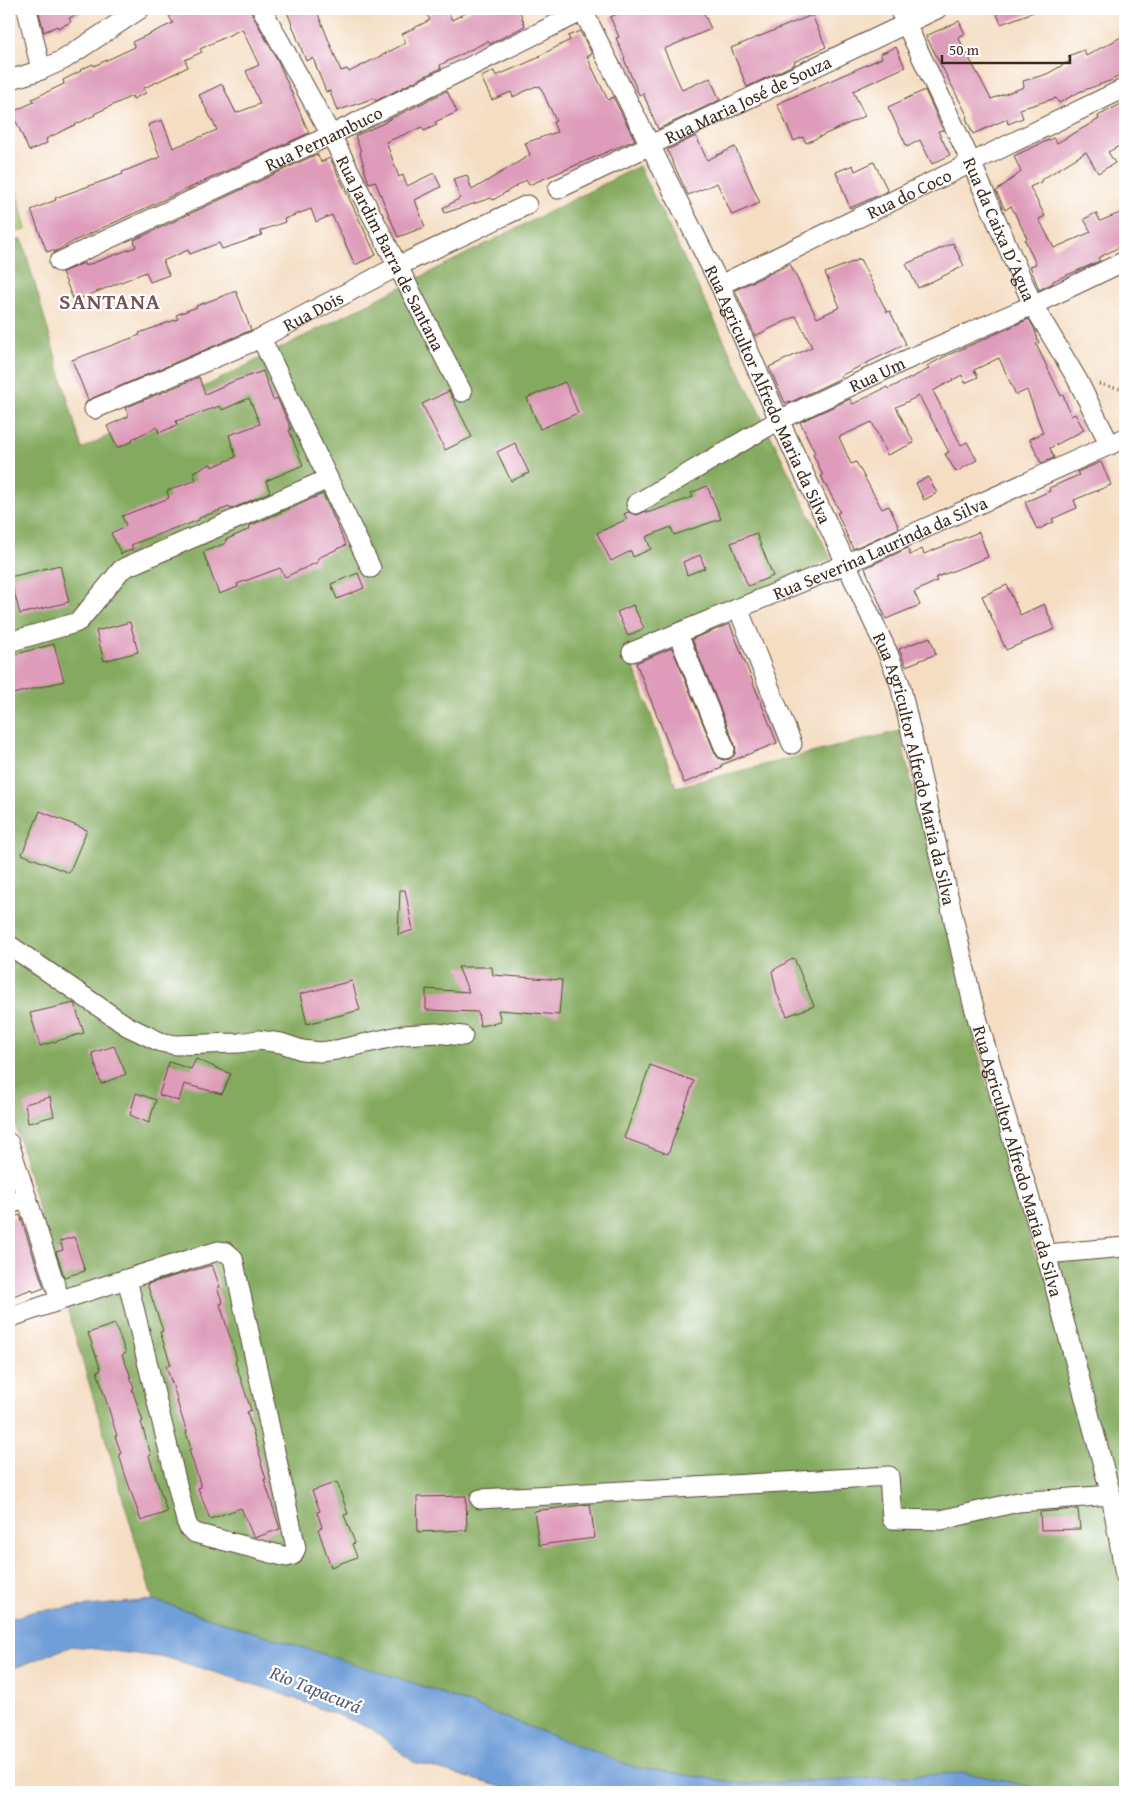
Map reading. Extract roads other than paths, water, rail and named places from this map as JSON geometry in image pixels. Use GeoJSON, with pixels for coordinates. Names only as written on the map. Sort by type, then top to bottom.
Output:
{"type":"FeatureCollection","features":[{"type":"Feature","properties":{"kind":"street"},"geometry":{"type":"LineString","coordinates":[[27,9],[41,70]]}},
{"type":"Feature","properties":{"kind":"street"},"geometry":{"type":"LineString","coordinates":[[9,80],[41,70],[64,60],[140,9]]}},
{"type":"Feature","properties":{"kind":"street","name":"Rua Jardim Barra de Santana"},"geometry":{"type":"LineString","coordinates":[[262,9],[331,134],[462,392]]}},
{"type":"Feature","properties":{"kind":"street","name":"Rua Pernambuco"},"geometry":{"type":"LineString","coordinates":[[59,262],[331,134],[584,9]]}},
{"type":"Feature","properties":{"kind":"street","name":"Rua Agricultor Alfredo Maria da Silva"},"geometry":{"type":"LineString","coordinates":[[584,9],[720,285],[779,420],[887,651],[900,684],[972,1000],[1046,1254],[1111,1495],[1125,1575]]}},
{"type":"Feature","properties":{"kind":"street","name":"Rua Maria José de Souza"},"geometry":{"type":"LineString","coordinates":[[558,189],[650,145],[902,16],[937,9]]}},
{"type":"Feature","properties":{"kind":"street","name":"Rua da Caixa D´Agua"},"geometry":{"type":"LineString","coordinates":[[902,16],[971,162],[1033,306],[1118,442]]}},
{"type":"Feature","properties":{"kind":"street","name":"Rua do Coco"},"geometry":{"type":"LineString","coordinates":[[720,285],[1125,88]]}},
{"type":"Feature","properties":{"kind":"street","name":"Rua Dois"},"geometry":{"type":"LineString","coordinates":[[94,409],[262,338],[398,266],[527,204]]}},
{"type":"Feature","properties":{"kind":"street","name":"Rua Um"},"geometry":{"type":"LineString","coordinates":[[636,504],[779,420],[904,360],[1033,306],[1125,261]]}},
{"type":"Feature","properties":{"kind":"street"},"geometry":{"type":"LineString","coordinates":[[262,338],[371,568]]}},
{"type":"Feature","properties":{"kind":"street","name":"Rua Severina Laurinda da Silva"},"geometry":{"type":"LineString","coordinates":[[632,652],[846,564],[1118,442]]}},
{"type":"Feature","properties":{"kind":"street"},"geometry":{"type":"LineString","coordinates":[[9,642],[80,620],[126,567],[328,479]]}},
{"type":"Feature","properties":{"kind":"street"},"geometry":{"type":"LineString","coordinates":[[738,608],[792,744]]}},
{"type":"Feature","properties":{"kind":"street"},"geometry":{"type":"LineString","coordinates":[[678,634],[725,749]]}},
{"type":"Feature","properties":{"kind":"street"},"geometry":{"type":"LineString","coordinates":[[9,945],[127,1026],[160,1042],[176,1045],[239,1043],[258,1040],[320,1052],[403,1035],[436,1033],[462,1036]]}},
{"type":"Feature","properties":{"kind":"street"},"geometry":{"type":"LineString","coordinates":[[9,1143],[18,1202],[60,1300]]}},
{"type":"Feature","properties":{"kind":"street"},"geometry":{"type":"LineString","coordinates":[[1046,1254],[1125,1247]]}},
{"type":"Feature","properties":{"kind":"street"},"geometry":{"type":"LineString","coordinates":[[9,1318],[60,1300],[127,1279],[218,1251],[226,1252],[233,1258],[296,1548],[292,1555],[287,1557],[195,1533],[189,1528],[127,1279]]}},
{"type":"Feature","properties":{"kind":"street"},"geometry":{"type":"LineString","coordinates":[[480,1498],[889,1476],[892,1519],[941,1520],[1018,1502],[1111,1495]]}},
{"type":"Feature","properties":{"kind":"water","name":"Rio Tapacurá"},"geometry":{"type":"Polygon","coordinates":[[[153,1600],[414,1683],[634,1767],[746,1784],[966,1773],[1056,1792],[519,1792],[413,1762],[371,1728],[269,1689],[168,1658],[72,1646],[9,1670],[9,1619],[35,1611],[153,1600]]]}},
{"type":"Feature","properties":{"kind":"district","name":"SANTANA"},"geometry":{"type":"Point","coordinates":[110,301]}}]}
